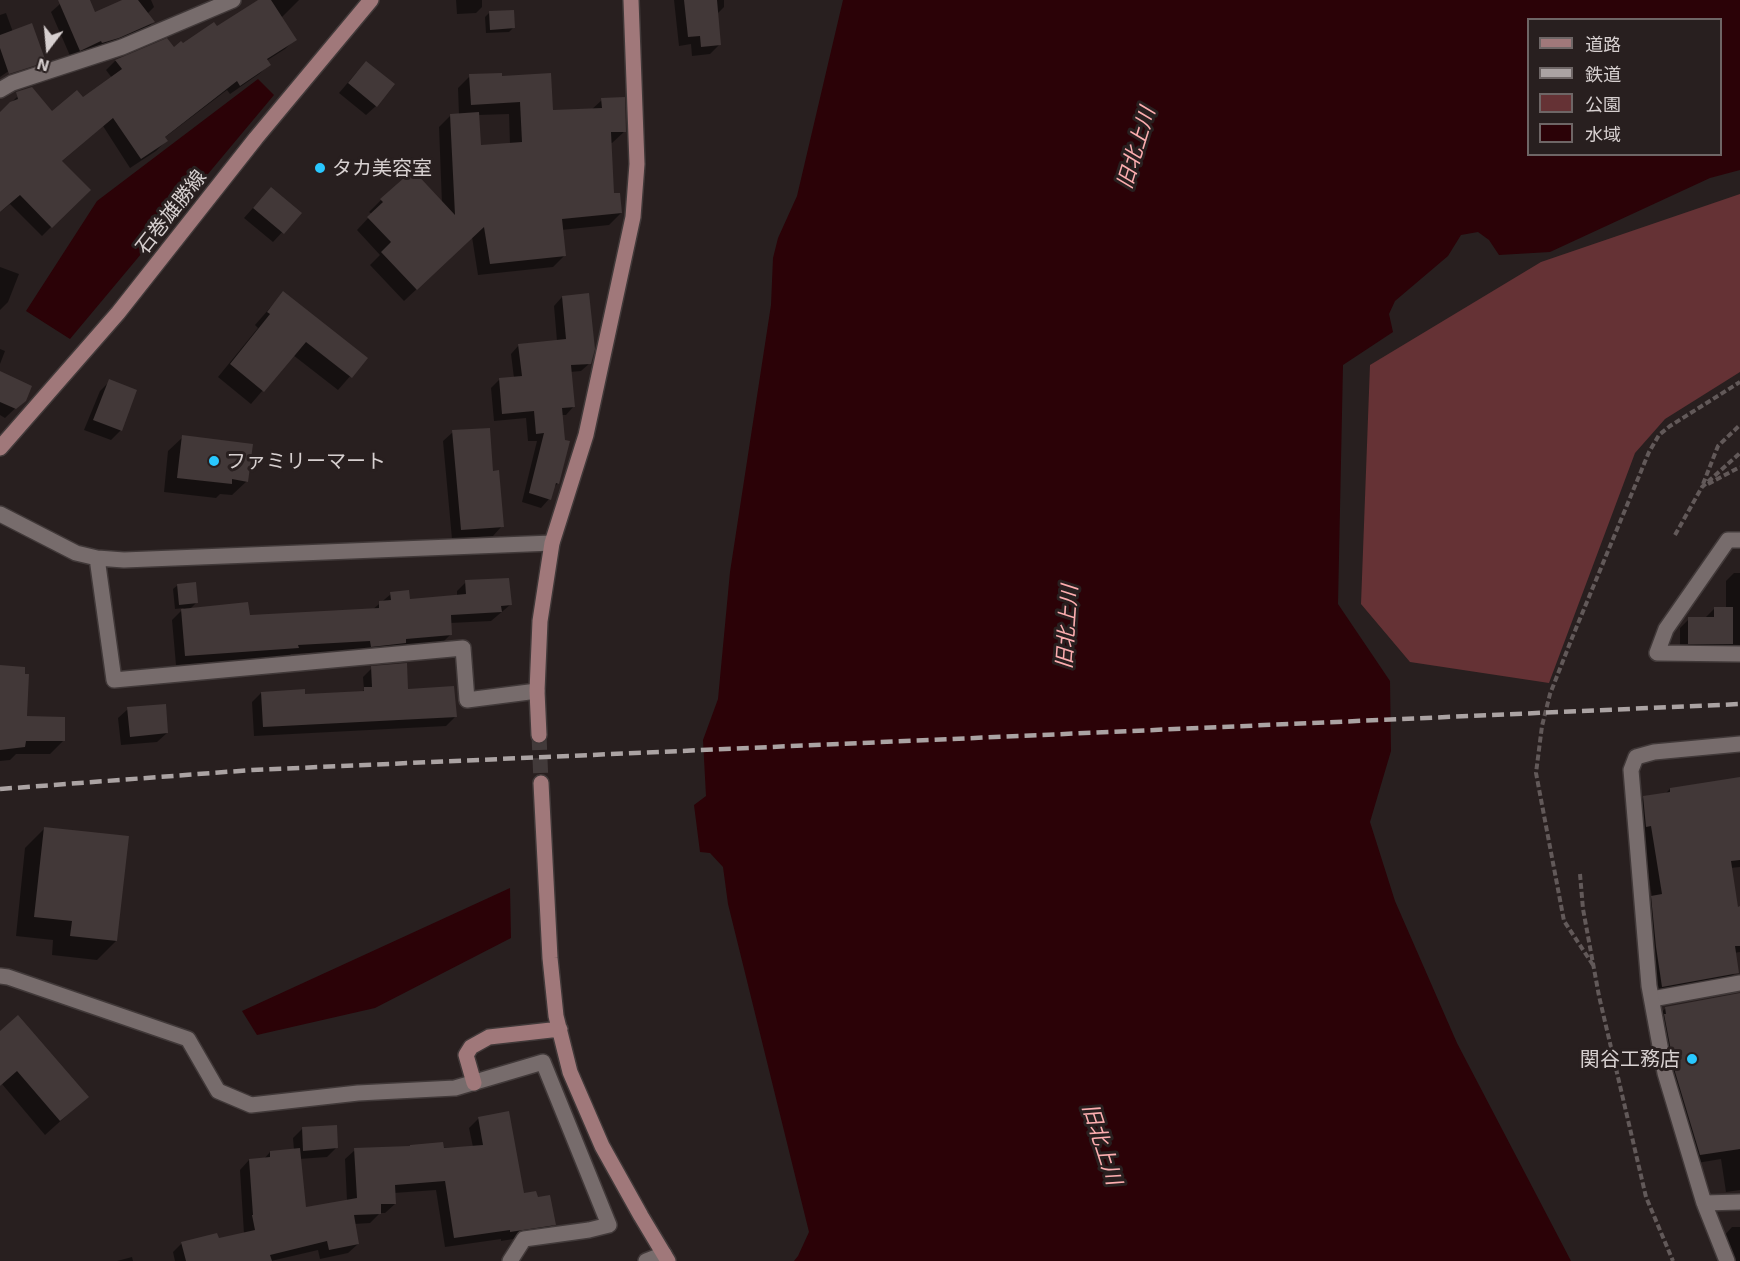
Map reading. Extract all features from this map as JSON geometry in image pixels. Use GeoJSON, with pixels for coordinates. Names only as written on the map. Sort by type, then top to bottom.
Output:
{"type":"FeatureCollection","features":[{"type":"Feature","properties":{"kind":"street"},"geometry":{"type":"LineString","coordinates":[[0,90],[12,83],[122,47],[233,0]]}},
{"type":"Feature","properties":{"kind":"street","name":"石巻雄勝線"},"geometry":{"type":"LineString","coordinates":[[0,448],[118,313],[256,138],[371,0]]}},
{"type":"Feature","properties":{"kind":"street"},"geometry":{"type":"LineString","coordinates":[[539,735],[537,691],[540,621],[552,543],[586,435],[633,217],[637,164],[631,0]]}},
{"type":"Feature","properties":{"kind":"street"},"geometry":{"type":"LineString","coordinates":[[0,514],[76,553],[97,558],[124,560],[552,543]]}},
{"type":"Feature","properties":{"kind":"street"},"geometry":{"type":"LineString","coordinates":[[1740,540],[1728,540],[1665,629],[1657,653],[1740,654]]}},
{"type":"Feature","properties":{"kind":"street"},"geometry":{"type":"LineString","coordinates":[[97,558],[114,680],[463,648],[467,700],[537,691]]}},
{"type":"Feature","properties":{"kind":"street"},"geometry":{"type":"LineString","coordinates":[[1727,1261],[1704,1203],[1665,1073],[1652,999],[1631,770],[1636,757],[1654,752],[1740,744]]}},
{"type":"Feature","properties":{"kind":"street"},"geometry":{"type":"LineString","coordinates":[[541,783],[550,958],[556,1016],[570,1072],[602,1146],[640,1216],[666,1257],[646,1261]]}},
{"type":"Feature","properties":{"kind":"street"},"geometry":{"type":"LineString","coordinates":[[0,976],[188,1039],[218,1091],[251,1105],[358,1093],[455,1088],[543,1062],[609,1225],[524,1239],[510,1261]]}},
{"type":"Feature","properties":{"kind":"street"},"geometry":{"type":"LineString","coordinates":[[1652,999],[1740,983]]}},
{"type":"Feature","properties":{"kind":"street"},"geometry":{"type":"LineString","coordinates":[[474,1083],[466,1055],[471,1047],[489,1037],[560,1029]]}},
{"type":"Feature","properties":{"kind":"street"},"geometry":{"type":"LineString","coordinates":[[1704,1203],[1740,1203]]}},
{"type":"Feature","properties":{"kind":"path"},"geometry":{"type":"LineString","coordinates":[[1593,965],[1564,921],[1536,773],[1542,726],[1550,694],[1649,452],[1659,435],[1740,382]]}},
{"type":"Feature","properties":{"kind":"path"},"geometry":{"type":"LineString","coordinates":[[1675,535],[1702,487],[1718,446],[1740,425]]}},
{"type":"Feature","properties":{"kind":"path"},"geometry":{"type":"LineString","coordinates":[[1702,487],[1740,453]]}},
{"type":"Feature","properties":{"kind":"path"},"geometry":{"type":"LineString","coordinates":[[1702,487],[1740,467]]}},
{"type":"Feature","properties":{"kind":"path"},"geometry":{"type":"LineString","coordinates":[[1580,874],[1583,909],[1593,965],[1646,1197],[1673,1261]]}},
{"type":"Feature","properties":{"kind":"green space"},"geometry":{"type":"Polygon","coordinates":[[[1740,194],[1740,372],[1665,419],[1635,453],[1549,683],[1410,662],[1361,604],[1370,365],[1541,262],[1740,194]]]}},
{"type":"Feature","properties":{"kind":"water","name":"旧北上川"},"geometry":{"type":"Polygon","coordinates":[[[843,0],[1740,0],[1740,170],[1710,178],[1550,252],[1499,255],[1489,240],[1478,232],[1461,235],[1448,256],[1395,301],[1389,314],[1393,332],[1343,365],[1338,604],[1390,681],[1391,751],[1370,822],[1395,901],[1457,1043],[1571,1261],[794,1261],[809,1232],[728,904],[723,867],[710,853],[700,852],[694,805],[706,796],[703,740],[718,699],[730,572],[771,305],[773,258],[778,238],[797,196],[843,0]]]}},
{"type":"Feature","properties":{"kind":"water"},"geometry":{"type":"Polygon","coordinates":[[[258,79],[274,95],[70,339],[26,311],[97,201],[258,79]]]}},
{"type":"Feature","properties":{"kind":"water"},"geometry":{"type":"Polygon","coordinates":[[[510,888],[511,938],[375,1008],[257,1035],[242,1011],[510,888]]]}},
{"type":"Feature","properties":{"kind":"building"},"geometry":{"type":"Polygon","coordinates":[[[58,0],[90,0],[95,12],[122,0],[138,0],[155,22],[119,38],[102,43],[101,41],[80,51],[58,0]]]}},
{"type":"Feature","properties":{"kind":"building"},"geometry":{"type":"Polygon","coordinates":[[[258,0],[271,0],[297,40],[267,59],[271,65],[240,86],[237,81],[165,137],[168,141],[141,159],[113,118],[62,161],[91,190],[52,228],[20,195],[0,212],[0,112],[10,102],[18,99],[16,92],[32,87],[52,111],[77,90],[83,97],[122,69],[115,60],[167,38],[174,47],[214,22],[217,26],[258,0]]]}},
{"type":"Feature","properties":{"kind":"building"},"geometry":{"type":"Polygon","coordinates":[[[684,0],[717,0],[721,45],[701,47],[700,36],[688,37],[684,0]]]}},
{"type":"Feature","properties":{"kind":"building"},"geometry":{"type":"Polygon","coordinates":[[[514,10],[515,28],[490,30],[489,11],[514,10]]]}},
{"type":"Feature","properties":{"kind":"building"},"geometry":{"type":"Polygon","coordinates":[[[32,23],[46,62],[9,74],[0,48],[0,35],[32,23]]]}},
{"type":"Feature","properties":{"kind":"building"},"geometry":{"type":"Polygon","coordinates":[[[366,61],[395,84],[377,107],[348,83],[366,61]]]}},
{"type":"Feature","properties":{"kind":"building"},"geometry":{"type":"Polygon","coordinates":[[[502,73],[502,76],[551,73],[553,110],[602,108],[601,98],[625,97],[626,132],[611,132],[614,193],[620,193],[622,213],[562,219],[566,256],[490,264],[484,227],[417,290],[381,252],[391,242],[367,217],[383,202],[380,199],[413,170],[455,215],[450,114],[479,112],[481,145],[522,142],[520,102],[471,105],[469,74],[502,73]]]}},
{"type":"Feature","properties":{"kind":"building"},"geometry":{"type":"Polygon","coordinates":[[[271,187],[302,213],[284,234],[253,208],[271,187]]]}},
{"type":"Feature","properties":{"kind":"building"},"geometry":{"type":"Polygon","coordinates":[[[283,291],[368,358],[352,378],[306,342],[264,392],[230,364],[270,314],[267,312],[283,291]]]}},
{"type":"Feature","properties":{"kind":"building"},"geometry":{"type":"Polygon","coordinates":[[[589,293],[595,349],[591,364],[571,365],[575,407],[562,408],[565,440],[570,441],[559,484],[556,483],[551,500],[529,493],[544,433],[536,434],[534,411],[502,414],[499,378],[522,376],[518,344],[566,339],[562,296],[589,293]]]}},
{"type":"Feature","properties":{"kind":"building"},"geometry":{"type":"Polygon","coordinates":[[[0,371],[32,386],[26,401],[16,409],[0,402],[0,371]]]}},
{"type":"Feature","properties":{"kind":"building"},"geometry":{"type":"Polygon","coordinates":[[[109,379],[137,390],[122,431],[93,420],[109,379]]]}},
{"type":"Feature","properties":{"kind":"building"},"geometry":{"type":"Polygon","coordinates":[[[490,428],[493,471],[499,470],[504,527],[461,530],[452,430],[490,428]]]}},
{"type":"Feature","properties":{"kind":"building"},"geometry":{"type":"Polygon","coordinates":[[[182,435],[253,444],[248,482],[232,479],[232,484],[177,478],[182,435]]]}},
{"type":"Feature","properties":{"kind":"building"},"geometry":{"type":"Polygon","coordinates":[[[509,578],[512,605],[501,606],[502,612],[451,615],[452,635],[406,639],[406,643],[371,647],[370,641],[298,645],[299,648],[185,656],[181,609],[248,602],[250,615],[379,608],[379,601],[391,600],[390,592],[409,590],[410,599],[466,594],[465,580],[509,578]]]}},
{"type":"Feature","properties":{"kind":"building"},"geometry":{"type":"Polygon","coordinates":[[[196,582],[198,603],[179,605],[177,584],[196,582]]]}},
{"type":"Feature","properties":{"kind":"building"},"geometry":{"type":"Polygon","coordinates":[[[1714,607],[1733,607],[1733,644],[1688,644],[1688,617],[1714,617],[1714,607]]]}},
{"type":"Feature","properties":{"kind":"building"},"geometry":{"type":"Polygon","coordinates":[[[407,663],[408,689],[454,686],[457,717],[263,727],[261,692],[305,689],[305,694],[364,691],[364,687],[372,687],[371,666],[407,663]]]}},
{"type":"Feature","properties":{"kind":"building"},"geometry":{"type":"Polygon","coordinates":[[[0,665],[25,667],[25,674],[29,674],[27,716],[65,717],[65,741],[26,741],[25,747],[0,750],[0,665]]]}},
{"type":"Feature","properties":{"kind":"building"},"geometry":{"type":"Polygon","coordinates":[[[166,704],[168,733],[130,737],[127,707],[166,704]]]}},
{"type":"Feature","properties":{"kind":"building"},"geometry":{"type":"Polygon","coordinates":[[[1740,777],[1740,860],[1731,861],[1738,907],[1740,906],[1740,946],[1735,946],[1739,973],[1662,987],[1651,896],[1662,894],[1651,826],[1646,827],[1643,796],[1670,792],[1670,788],[1740,777]]]}},
{"type":"Feature","properties":{"kind":"building"},"geometry":{"type":"Polygon","coordinates":[[[44,827],[129,836],[117,941],[70,936],[72,921],[34,917],[44,827]]]}},
{"type":"Feature","properties":{"kind":"building"},"geometry":{"type":"Polygon","coordinates":[[[1740,993],[1740,1149],[1700,1155],[1675,1072],[1664,1014],[1666,1014],[1665,1007],[1740,993]]]}},
{"type":"Feature","properties":{"kind":"building"},"geometry":{"type":"Polygon","coordinates":[[[18,1015],[89,1097],[60,1121],[17,1071],[0,1086],[0,1031],[18,1015]]]}},
{"type":"Feature","properties":{"kind":"building"},"geometry":{"type":"Polygon","coordinates":[[[509,1111],[524,1193],[536,1191],[538,1197],[550,1195],[556,1225],[454,1238],[445,1181],[395,1185],[396,1204],[381,1204],[381,1214],[354,1215],[359,1244],[329,1250],[327,1241],[270,1255],[272,1261],[186,1261],[181,1242],[217,1233],[219,1238],[255,1230],[249,1159],[270,1157],[270,1151],[300,1148],[306,1207],[357,1198],[354,1148],[443,1142],[444,1148],[483,1145],[478,1117],[509,1111]]]}},
{"type":"Feature","properties":{"kind":"building"},"geometry":{"type":"Polygon","coordinates":[[[337,1125],[338,1148],[303,1151],[302,1127],[337,1125]]]}},
{"type":"Feature","properties":{"kind":"tunnel"},"geometry":{"type":"LineString","coordinates":[[539,735],[541,783]]}},
{"type":"Feature","properties":{"kind":"railway"},"geometry":{"type":"LineString","coordinates":[[0,789],[252,770],[1740,704]]}},
{"type":"Feature","properties":{"kind":"place","name":"タカ美容室"},"geometry":{"type":"Point","coordinates":[320,168]}},
{"type":"Feature","properties":{"kind":"place","name":"ファミリーマート"},"geometry":{"type":"Point","coordinates":[214,461]}},
{"type":"Feature","properties":{"kind":"place","name":"関谷工務店"},"geometry":{"type":"Point","coordinates":[1692,1059]}}]}
